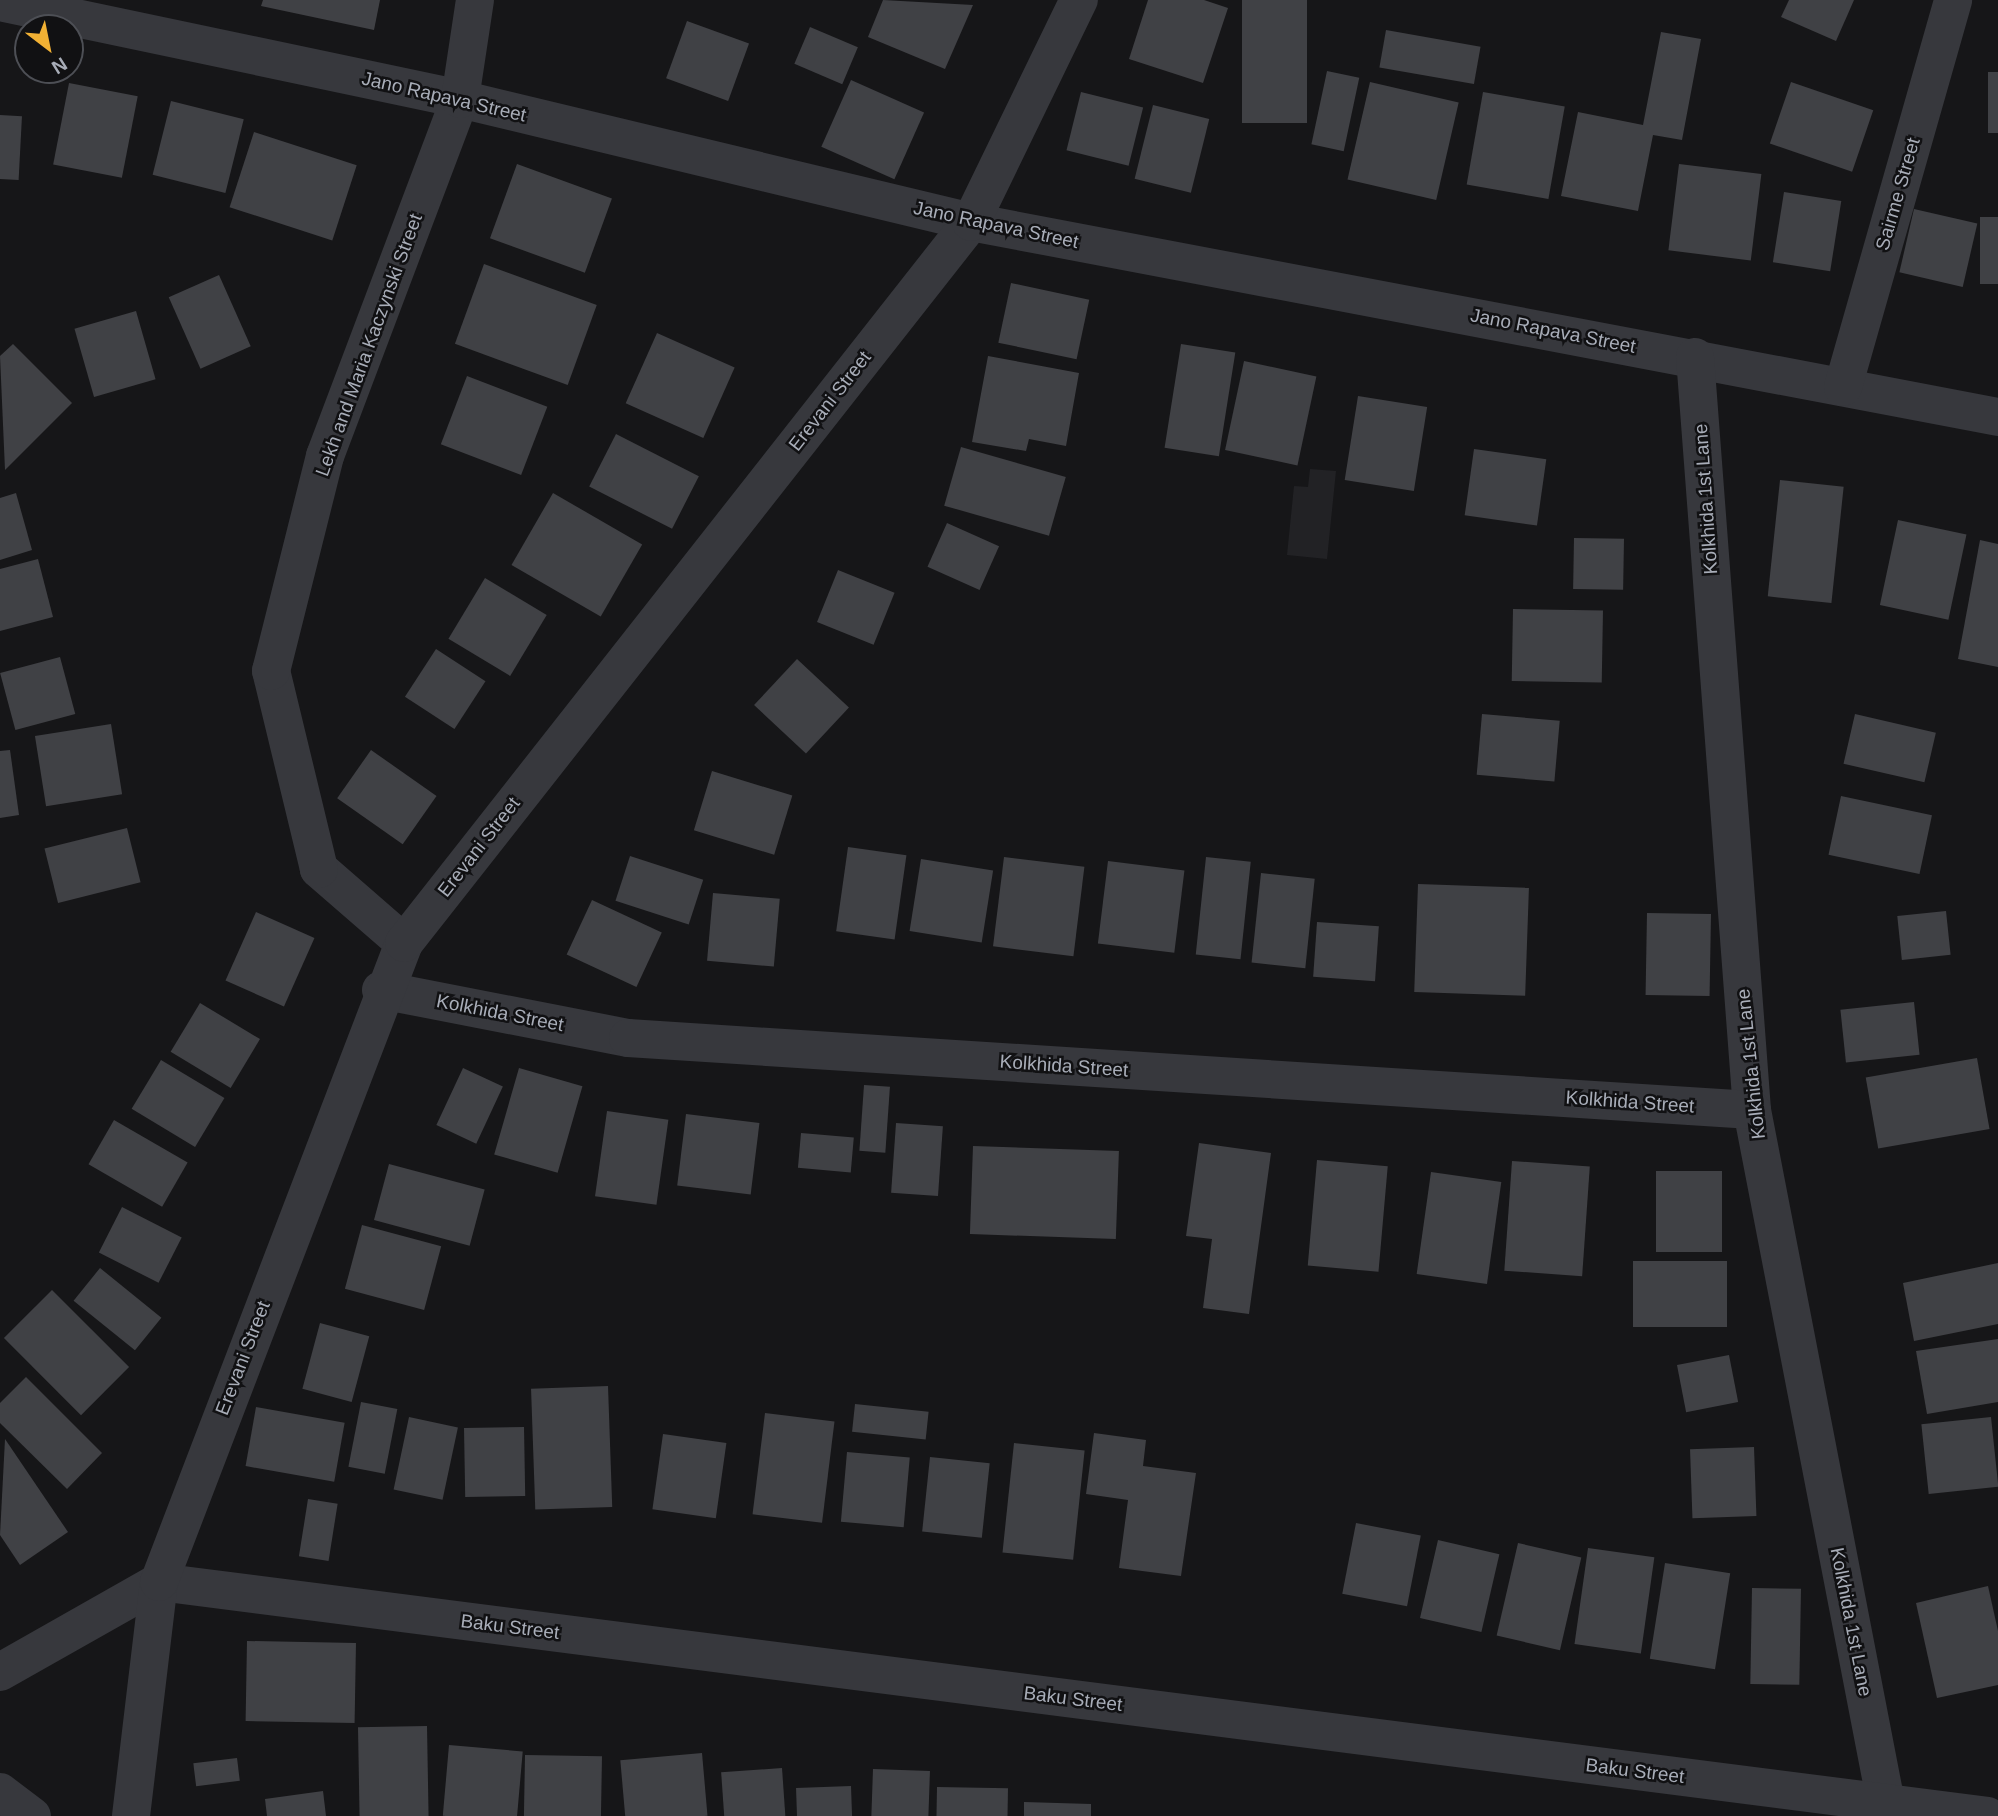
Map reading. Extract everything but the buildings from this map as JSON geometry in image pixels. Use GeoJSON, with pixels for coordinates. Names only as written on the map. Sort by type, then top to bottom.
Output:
{"type":"FeatureCollection","features":[{"type":"Feature","properties":{"kind":"street","name":"Lekh and Maria Kaczynski Street"},"geometry":{"type":"LineString","coordinates":[[404,943],[319,869],[271,671],[326,456],[460,99],[475,0]]}},
{"type":"Feature","properties":{"kind":"street","name":"Erevani Street"},"geometry":{"type":"LineString","coordinates":[[131,1816],[159,1582],[381,990],[404,943],[971,222],[1079,0]]}},
{"type":"Feature","properties":{"kind":"street","name":"Sairme Street"},"geometry":{"type":"LineString","coordinates":[[1843,387],[1953,0]]}},
{"type":"Feature","properties":{"kind":"street","name":"Jano Rapava Street"},"geometry":{"type":"LineString","coordinates":[[0,2],[460,99],[971,222],[1695,357],[1998,417]]}},
{"type":"Feature","properties":{"kind":"street","name":"Kolkhida 1st Lane"},"geometry":{"type":"LineString","coordinates":[[1695,357],[1752,1110],[1886,1803]]}},
{"type":"Feature","properties":{"kind":"street","name":"Kolkhida Street"},"geometry":{"type":"LineString","coordinates":[[381,990],[628,1038],[1752,1110]]}},
{"type":"Feature","properties":{"kind":"street"},"geometry":{"type":"LineString","coordinates":[[0,1672],[159,1582]]}},
{"type":"Feature","properties":{"kind":"street","name":"Baku Street"},"geometry":{"type":"LineString","coordinates":[[159,1582],[1987,1816]]}},
{"type":"Feature","properties":{"kind":"street"},"geometry":{"type":"LineString","coordinates":[[0,1793],[32,1816]]}},
{"type":"Feature","properties":{"kind":"shaded area"},"geometry":{"type":"Polygon","coordinates":[[[1310,469],[1336,471],[1327,559],[1287,555],[1294,486],[1308,487],[1310,469]]]}}]}
